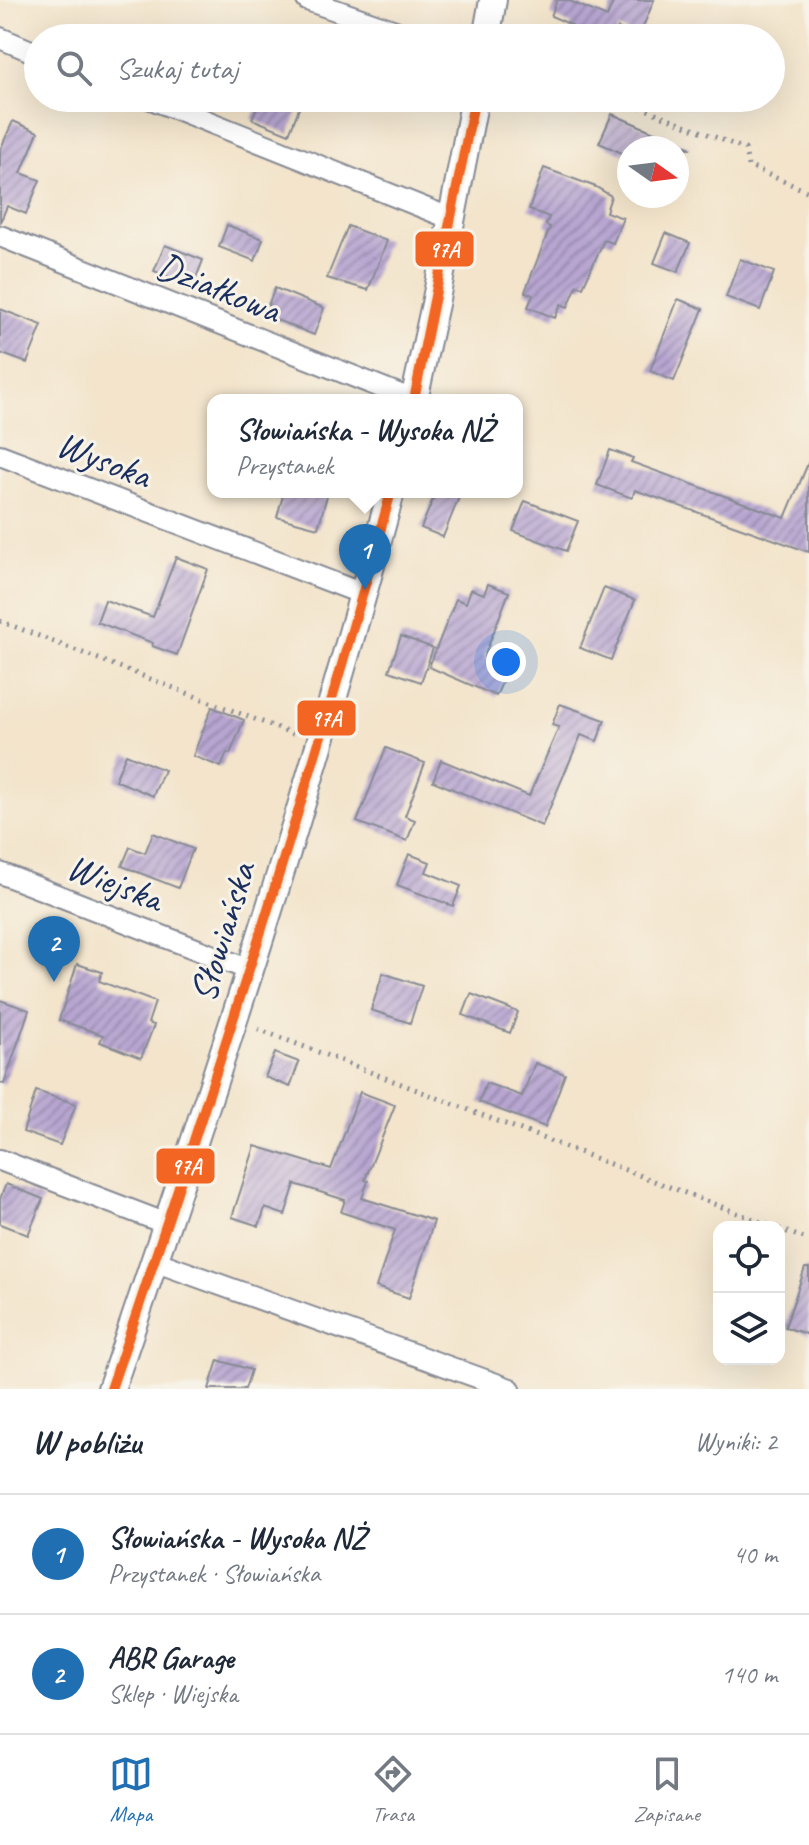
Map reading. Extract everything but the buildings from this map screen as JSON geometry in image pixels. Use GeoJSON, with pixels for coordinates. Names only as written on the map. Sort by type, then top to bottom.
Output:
{"type":"FeatureCollection","features":[{"type":"Feature","properties":{"kind":"street"},"geometry":{"type":"LineString","coordinates":[[307,0],[375,24]]}},
{"type":"Feature","properties":{"kind":"street"},"geometry":{"type":"LineString","coordinates":[[489,24],[493,0]]}},
{"type":"Feature","properties":{"kind":"street"},"geometry":{"type":"LineString","coordinates":[[0,38],[24,48]]}},
{"type":"Feature","properties":{"kind":"street"},"geometry":{"type":"LineString","coordinates":[[184,112],[452,219]]}},
{"type":"Feature","properties":{"kind":"street"},"geometry":{"type":"LineString","coordinates":[[415,394],[472,112]]}},
{"type":"Feature","properties":{"kind":"street","name":"Działkowa"},"geometry":{"type":"LineString","coordinates":[[0,236],[399,394]]}},
{"type":"Feature","properties":{"kind":"street","name":"Wysoka"},"geometry":{"type":"LineString","coordinates":[[0,455],[363,594]]}},
{"type":"Feature","properties":{"kind":"street","name":"Słowiańska"},"geometry":{"type":"LineString","coordinates":[[111,1389],[250,970],[389,498]]}},
{"type":"Feature","properties":{"kind":"street","name":"Wiejska"},"geometry":{"type":"LineString","coordinates":[[0,873],[250,970]]}},
{"type":"Feature","properties":{"kind":"street"},"geometry":{"type":"LineString","coordinates":[[0,1160],[167,1224]]}},
{"type":"Feature","properties":{"kind":"street"},"geometry":{"type":"LineString","coordinates":[[154,1261],[510,1389]]}},
{"type":"Feature","properties":{"kind":"path"},"geometry":{"type":"LineString","coordinates":[[653,112],[745,149],[748,166],[809,192]]}},
{"type":"Feature","properties":{"kind":"path"},"geometry":{"type":"LineString","coordinates":[[0,621],[319,744]]}},
{"type":"Feature","properties":{"kind":"path"},"geometry":{"type":"LineString","coordinates":[[234,1020],[759,1221]]}},
{"type":"Feature","properties":{"kind":"path"},"geometry":{"type":"LineString","coordinates":[[785,1231],[809,1240]]}},
{"type":"Feature","properties":{"kind":"transit line","name":"97A"},"geometry":{"type":"LineString","coordinates":[[415,394],[472,112]]}},
{"type":"Feature","properties":{"kind":"transit line","name":"97A"},"geometry":{"type":"LineString","coordinates":[[111,1389],[258,942],[389,498]]}},
{"type":"Feature","properties":{"kind":"place","name":"Słowiańska - Wysoka NŻ"},"geometry":{"type":"Point","coordinates":[365,590]}},
{"type":"Feature","properties":{"kind":"place","name":"ABR Garage"},"geometry":{"type":"Point","coordinates":[54,982]}}]}
